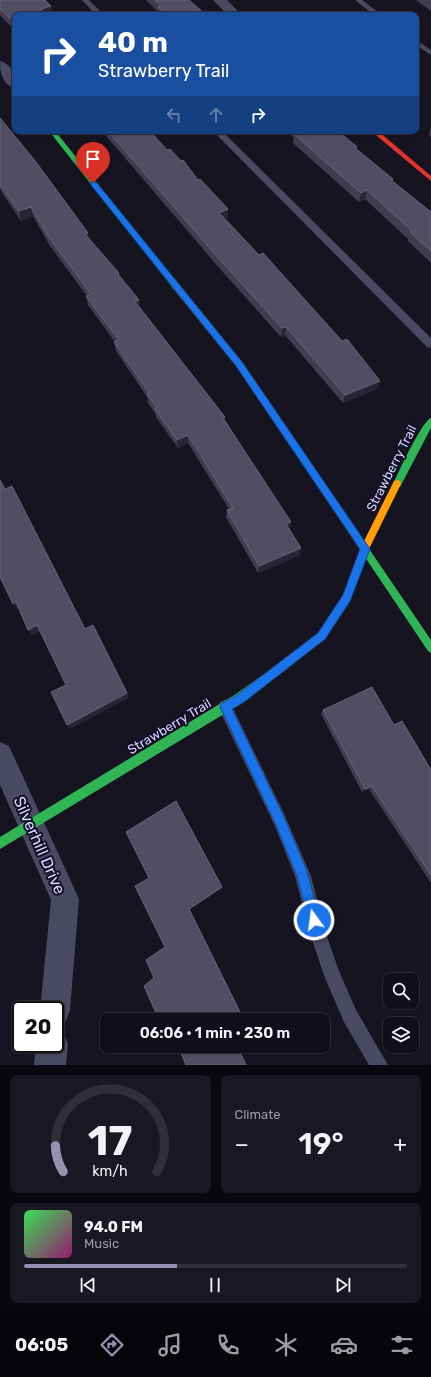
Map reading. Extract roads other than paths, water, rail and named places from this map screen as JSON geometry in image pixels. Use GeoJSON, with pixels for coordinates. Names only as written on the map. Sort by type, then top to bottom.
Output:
{"type":"FeatureCollection","features":[{"type":"Feature","properties":{"kind":"street"},"geometry":{"type":"LineString","coordinates":[[219,0],[233,12]]}},
{"type":"Feature","properties":{"kind":"street"},"geometry":{"type":"LineString","coordinates":[[0,65],[12,80]]}},
{"type":"Feature","properties":{"kind":"street"},"geometry":{"type":"LineString","coordinates":[[54,134],[239,364],[431,648]]}},
{"type":"Feature","properties":{"kind":"street"},"geometry":{"type":"LineString","coordinates":[[378,134],[431,179]]}},
{"type":"Feature","properties":{"kind":"street","name":"Strawberry Trail"},"geometry":{"type":"LineString","coordinates":[[0,843],[240,698],[322,636],[346,598],[365,549],[422,435],[431,421]]}},
{"type":"Feature","properties":{"kind":"street","name":"Silverhill Drive"},"geometry":{"type":"LineString","coordinates":[[0,755],[65,899],[56,1001]]}},
{"type":"Feature","properties":{"kind":"street"},"geometry":{"type":"LineString","coordinates":[[50,1065],[51,1053]]}},
{"type":"Feature","properties":{"kind":"lane"},"geometry":{"type":"LineString","coordinates":[[85,0],[97,12]]}},
{"type":"Feature","properties":{"kind":"lane"},"geometry":{"type":"LineString","coordinates":[[358,0],[374,12]]}},
{"type":"Feature","properties":{"kind":"lane"},"geometry":{"type":"LineString","coordinates":[[419,44],[431,53]]}},
{"type":"Feature","properties":{"kind":"lane"},"geometry":{"type":"LineString","coordinates":[[220,134],[431,344]]}},
{"type":"Feature","properties":{"kind":"lane"},"geometry":{"type":"LineString","coordinates":[[225,707],[280,821],[303,876],[318,934],[331,972],[350,1016],[379,1065]]}}]}
